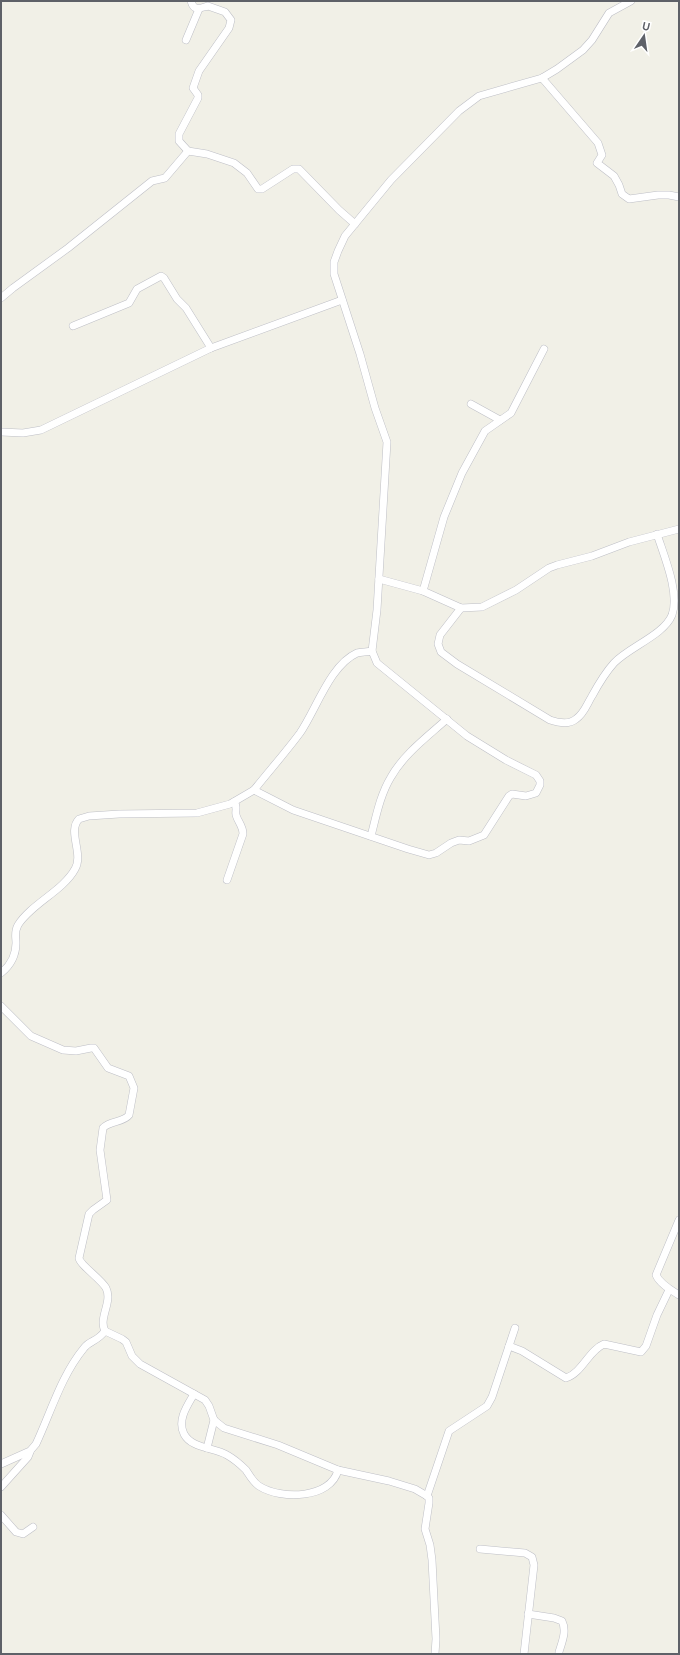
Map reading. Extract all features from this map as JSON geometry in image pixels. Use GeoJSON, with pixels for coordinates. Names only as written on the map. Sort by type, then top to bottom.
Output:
{"type":"FeatureCollection","features":[{"type":"Feature","properties":{"kind":"street"},"geometry":{"type":"LineString","coordinates":[[191,1],[194,7],[199,9],[207,6],[225,12],[231,20],[229,28],[219,44],[199,71],[193,88],[198,95],[198,98],[179,134],[179,141],[188,151],[207,154],[234,163],[247,173],[259,189],[293,169],[297,169],[355,224]]}},
{"type":"Feature","properties":{"kind":"street"},"geometry":{"type":"LineString","coordinates":[[254,790],[293,810],[425,855],[433,854],[459,840],[469,841],[481,837],[497,816],[509,796],[512,794],[532,795],[539,789],[540,781],[536,774],[484,747],[468,736],[377,663],[372,651],[379,579],[387,442],[375,408],[360,354],[334,274],[334,262],[341,242],[401,169],[466,106],[479,96],[542,78],[575,57],[592,40],[609,13],[631,1]]}},
{"type":"Feature","properties":{"kind":"street"},"geometry":{"type":"LineString","coordinates":[[186,40],[199,9]]}},
{"type":"Feature","properties":{"kind":"street"},"geometry":{"type":"LineString","coordinates":[[542,78],[598,143],[602,153],[597,163],[616,179],[622,195],[630,200],[658,195],[679,197]]}},
{"type":"Feature","properties":{"kind":"street"},"geometry":{"type":"LineString","coordinates":[[1,298],[68,248],[152,181],[165,178],[188,151]]}},
{"type":"Feature","properties":{"kind":"street"},"geometry":{"type":"LineString","coordinates":[[73,326],[129,303],[137,289],[161,276],[164,278],[176,299],[186,308],[210,348]]}},
{"type":"Feature","properties":{"kind":"street"},"geometry":{"type":"LineString","coordinates":[[1,432],[23,433],[41,430],[210,348],[342,300]]}},
{"type":"Feature","properties":{"kind":"street"},"geometry":{"type":"LineString","coordinates":[[423,591],[444,517],[462,473],[485,431],[511,413],[544,349]]}},
{"type":"Feature","properties":{"kind":"street"},"geometry":{"type":"LineString","coordinates":[[471,404],[500,420]]}},
{"type":"Feature","properties":{"kind":"street"},"geometry":{"type":"LineString","coordinates":[[379,579],[423,591],[461,608],[482,607],[516,590],[549,568],[592,556],[628,542],[679,530]]}},
{"type":"Feature","properties":{"kind":"street"},"geometry":{"type":"LineString","coordinates":[[461,608],[440,635],[438,644],[441,652],[457,664],[550,720],[567,723],[573,721],[583,713],[603,677],[613,664],[627,651],[665,625],[672,615],[674,597],[671,579],[657,534]]}},
{"type":"Feature","properties":{"kind":"street"},"geometry":{"type":"LineString","coordinates":[[1,972],[13,959],[16,944],[15,934],[18,925],[30,912],[69,877],[75,869],[78,857],[74,828],[76,821],[89,816],[119,814],[192,814],[234,802],[254,790],[301,732],[324,689],[349,658],[358,653],[372,651]]}},
{"type":"Feature","properties":{"kind":"street"},"geometry":{"type":"LineString","coordinates":[[371,836],[390,778],[400,764],[447,719]]}},
{"type":"Feature","properties":{"kind":"street"},"geometry":{"type":"LineString","coordinates":[[227,880],[243,834],[242,827],[236,814],[237,807],[234,802]]}},
{"type":"Feature","properties":{"kind":"street"},"geometry":{"type":"LineString","coordinates":[[1,1006],[30,1036],[68,1051],[94,1048],[108,1068],[129,1076],[134,1088],[129,1115],[127,1118],[109,1123],[103,1128],[100,1150],[107,1200],[90,1214],[80,1258],[80,1262],[93,1273],[107,1291],[108,1296],[104,1320],[105,1331],[100,1338],[86,1345],[78,1355],[62,1382],[36,1444],[30,1451],[28,1457],[1,1487]]}},
{"type":"Feature","properties":{"kind":"street"},"geometry":{"type":"LineString","coordinates":[[679,1220],[656,1275],[669,1290],[679,1295]]}},
{"type":"Feature","properties":{"kind":"street"},"geometry":{"type":"LineString","coordinates":[[509,1346],[522,1351],[566,1378],[582,1365],[597,1348],[604,1344],[641,1352],[646,1346],[657,1315],[669,1290]]}},
{"type":"Feature","properties":{"kind":"street"},"geometry":{"type":"LineString","coordinates":[[434,1654],[436,1631],[432,1560],[430,1545],[424,1529],[429,1503],[428,1496],[449,1431],[487,1406],[492,1397],[515,1328]]}},
{"type":"Feature","properties":{"kind":"street"},"geometry":{"type":"LineString","coordinates":[[105,1331],[122,1338],[126,1342],[132,1356],[144,1367],[199,1396],[207,1403],[214,1420],[224,1428],[278,1445],[338,1470],[389,1481],[415,1489],[428,1496]]}},
{"type":"Feature","properties":{"kind":"street"},"geometry":{"type":"LineString","coordinates":[[194,1394],[184,1412],[182,1419],[184,1433],[189,1440],[195,1444],[225,1454],[240,1464],[259,1486],[276,1493],[295,1495],[324,1489],[337,1477],[338,1470]]}},
{"type":"Feature","properties":{"kind":"street"},"geometry":{"type":"LineString","coordinates":[[208,1448],[214,1420]]}},
{"type":"Feature","properties":{"kind":"street"},"geometry":{"type":"LineString","coordinates":[[1,1464],[30,1451]]}},
{"type":"Feature","properties":{"kind":"street"},"geometry":{"type":"LineString","coordinates":[[1,1515],[17,1533],[23,1534],[33,1527]]}},
{"type":"Feature","properties":{"kind":"street"},"geometry":{"type":"LineString","coordinates":[[480,1550],[525,1553],[532,1557],[534,1565],[524,1654]]}},
{"type":"Feature","properties":{"kind":"street"},"geometry":{"type":"LineString","coordinates":[[528,1614],[554,1618],[562,1621],[565,1628],[559,1652]]}}]}
